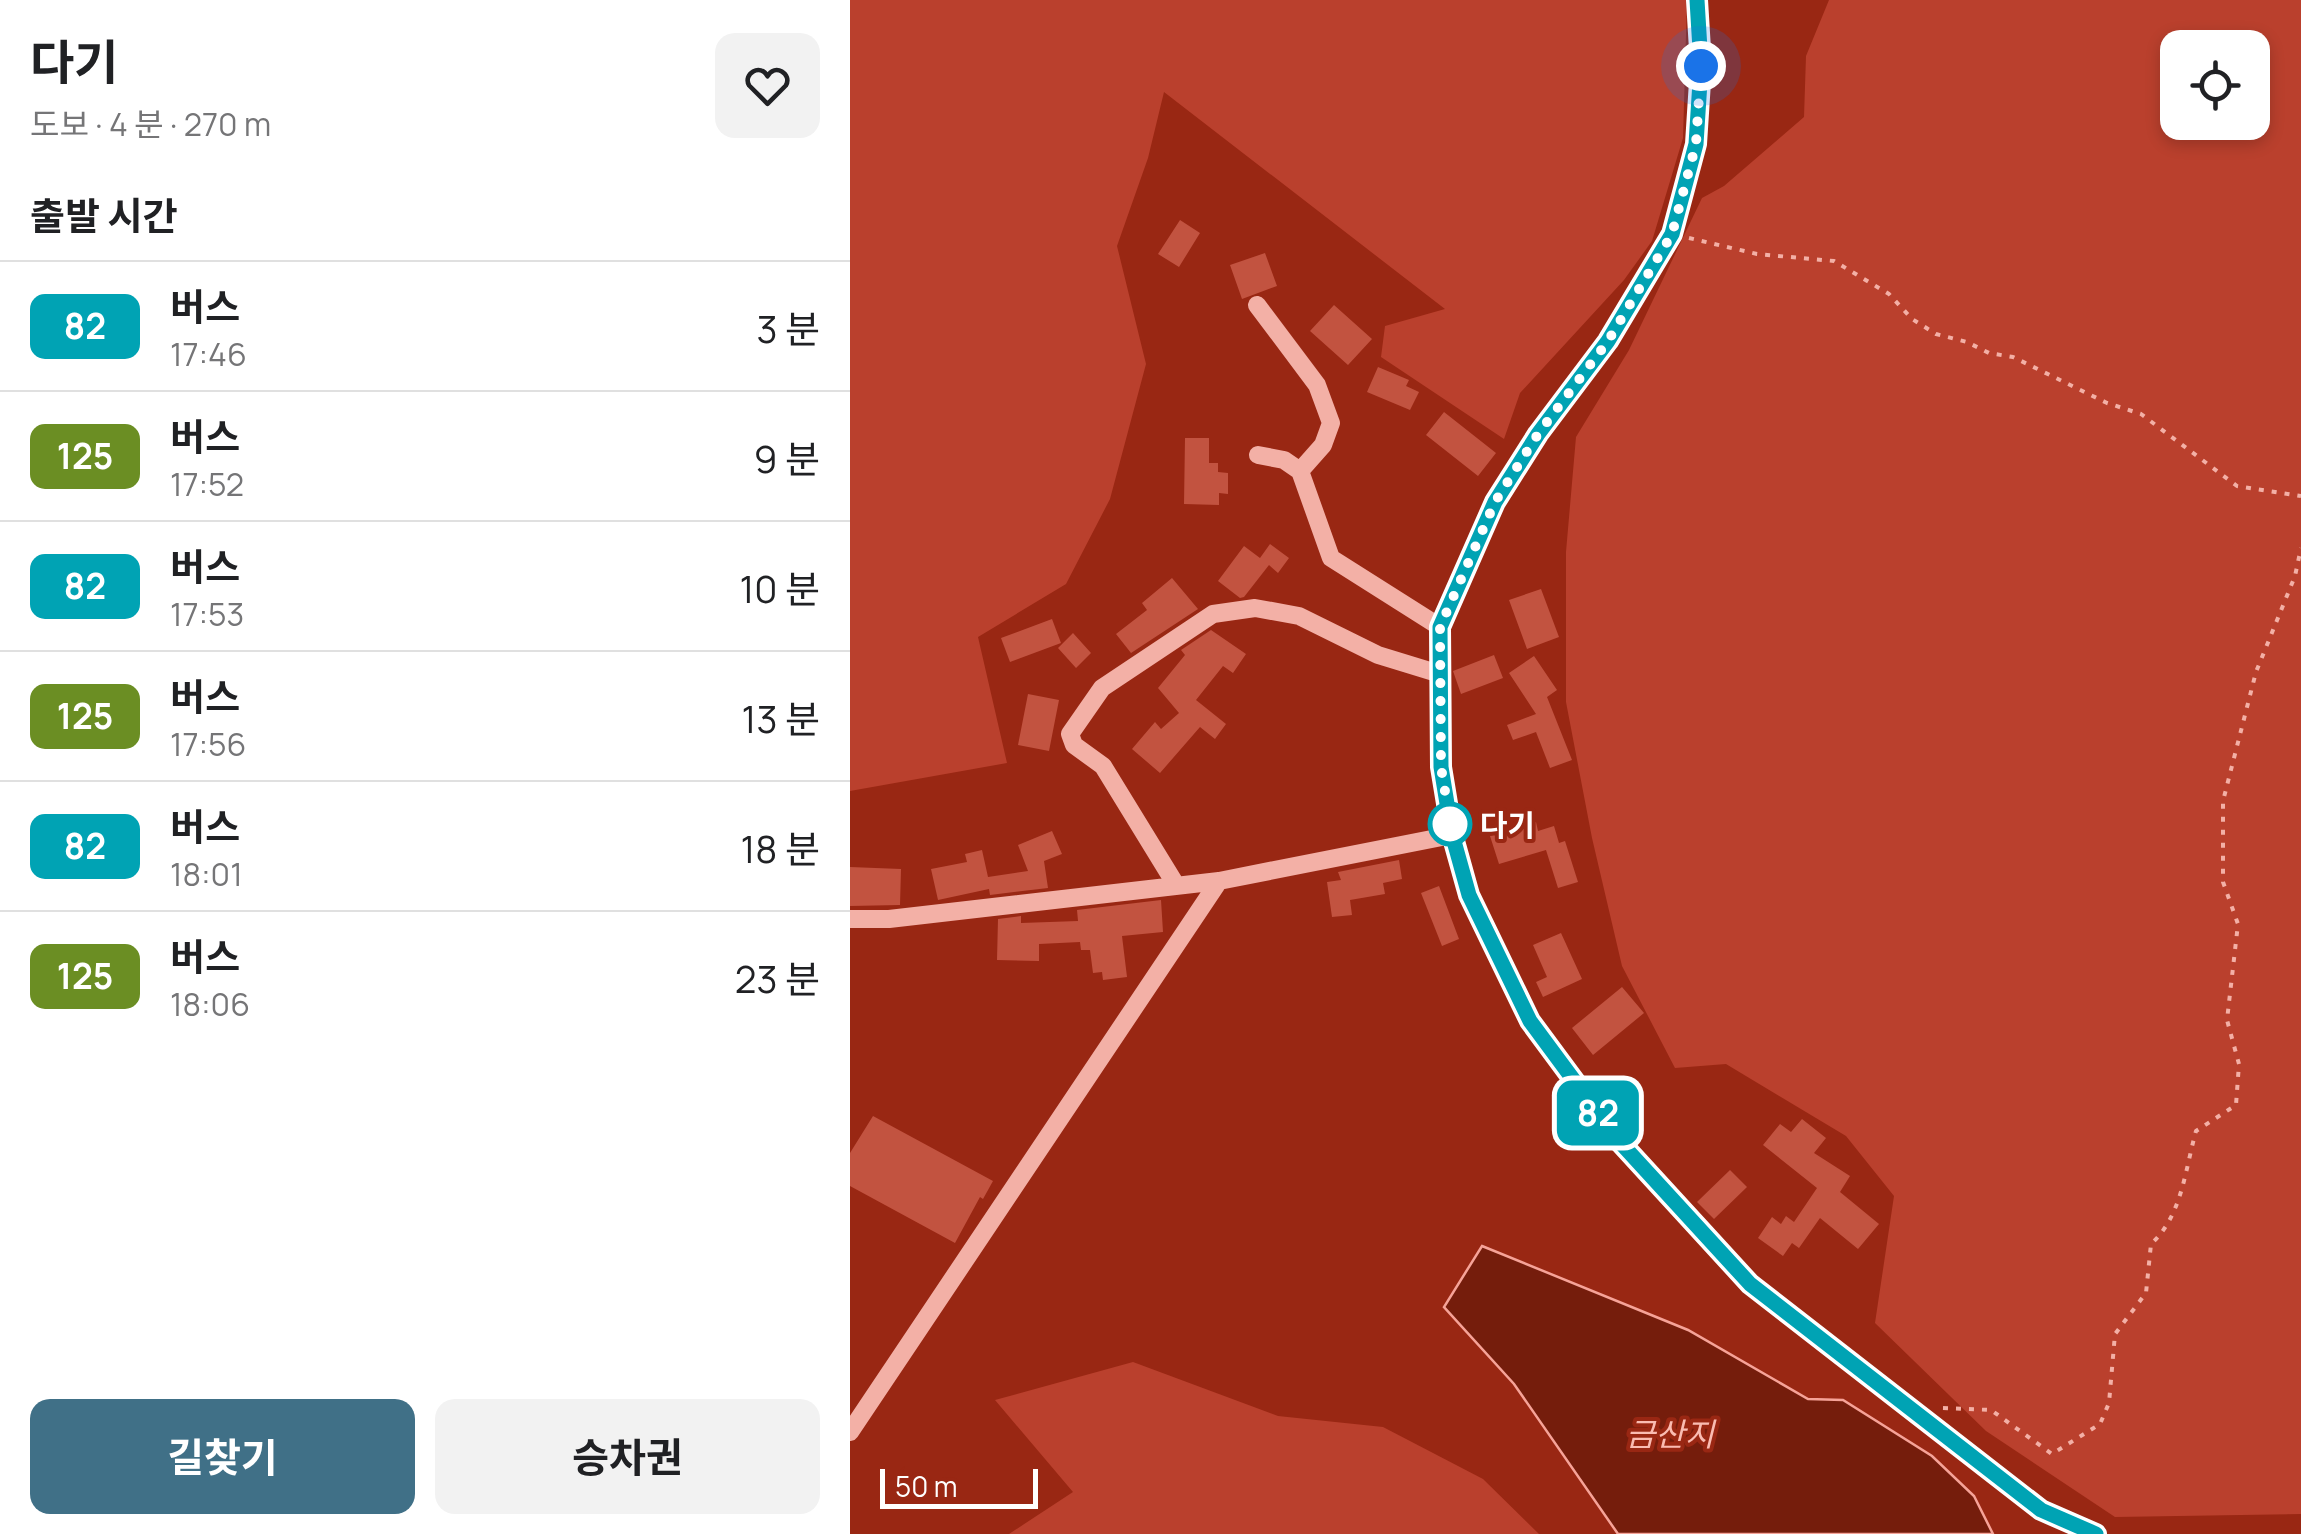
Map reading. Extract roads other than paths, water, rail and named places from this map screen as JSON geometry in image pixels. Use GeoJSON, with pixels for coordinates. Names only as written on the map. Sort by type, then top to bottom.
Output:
{"type":"FeatureCollection","features":[{"type":"Feature","properties":{"kind":"street"},"geometry":{"type":"LineString","coordinates":[[1697,0],[1701,66],[1696,144],[1672,234],[1608,341],[1538,434],[1495,502],[1440,627],[1441,767],[1452,834],[1469,895],[1530,1021],[1618,1140],[1750,1284],[2041,1510],[2096,1534]]}},
{"type":"Feature","properties":{"kind":"street"},"geometry":{"type":"LineString","coordinates":[[1257,305],[1317,384],[1331,423],[1323,445],[1300,471]]}},
{"type":"Feature","properties":{"kind":"street"},"geometry":{"type":"LineString","coordinates":[[1258,455],[1284,460],[1300,471],[1331,558],[1440,627]]}},
{"type":"Feature","properties":{"kind":"street"},"geometry":{"type":"LineString","coordinates":[[1176,885],[1104,766],[1074,745],[1070,734],[1102,688],[1213,614],[1255,608],[1299,616],[1378,655],[1440,674]]}},
{"type":"Feature","properties":{"kind":"street"},"geometry":{"type":"LineString","coordinates":[[850,919],[889,919],[1219,881],[1452,834]]}},
{"type":"Feature","properties":{"kind":"street"},"geometry":{"type":"LineString","coordinates":[[850,1432],[1219,881]]}},
{"type":"Feature","properties":{"kind":"water","name":"금산지"},"geometry":{"type":"Polygon","coordinates":[[[1482,1246],[1688,1330],[1808,1399],[1843,1400],[1932,1456],[1974,1496],[1993,1534],[1618,1534],[1514,1384],[1444,1307],[1482,1246]]]}},
{"type":"Feature","properties":{"kind":"place","name":"다기"},"geometry":{"type":"Point","coordinates":[1450,824]}}]}
